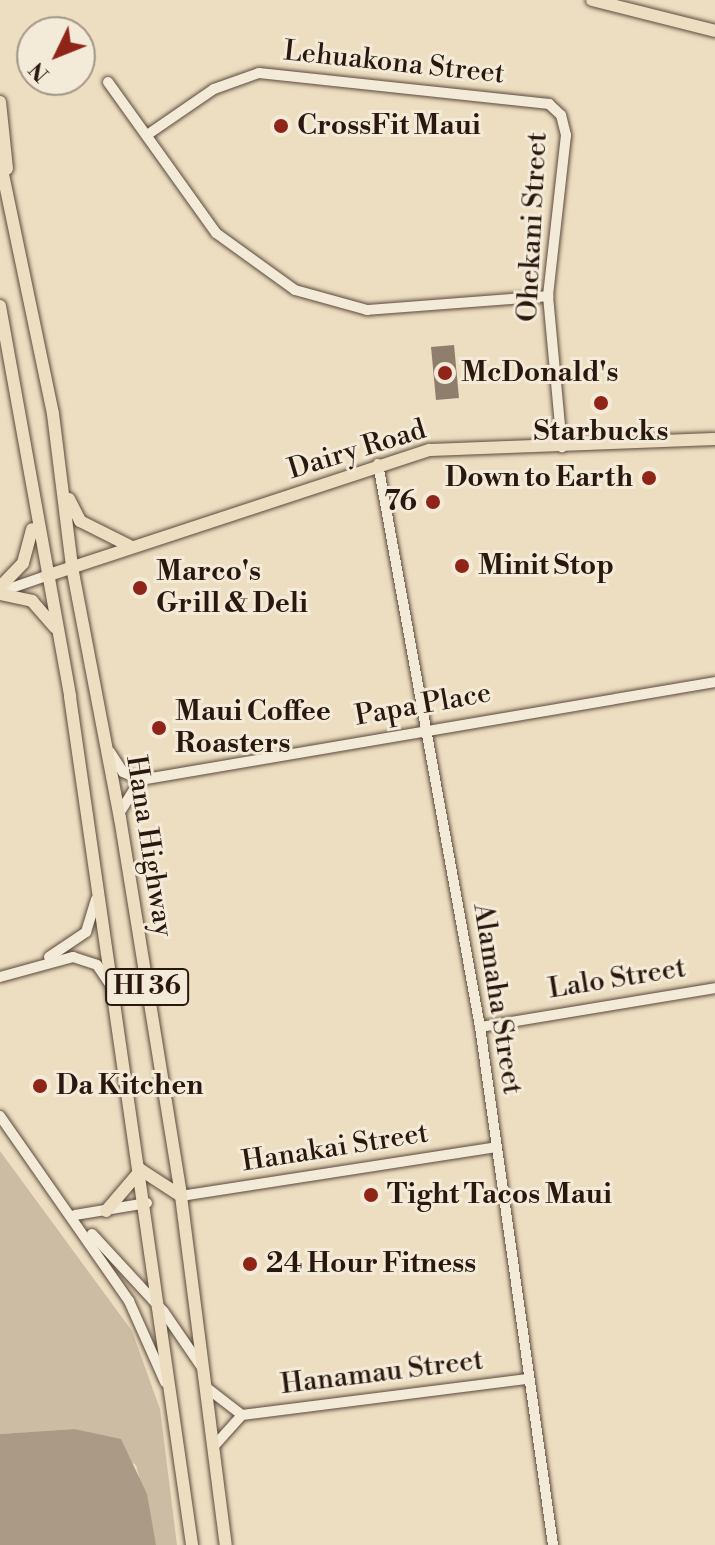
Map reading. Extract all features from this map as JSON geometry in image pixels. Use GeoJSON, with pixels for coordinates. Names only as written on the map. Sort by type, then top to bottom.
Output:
{"type":"FeatureCollection","features":[{"type":"Feature","properties":{"kind":"main road"},"geometry":{"type":"LineString","coordinates":[[592,0],[715,31]]}},
{"type":"Feature","properties":{"kind":"main road"},"geometry":{"type":"LineString","coordinates":[[0,102],[10,209]]}},
{"type":"Feature","properties":{"kind":"main road","name":"Hana Highway"},"geometry":{"type":"LineString","coordinates":[[0,160],[64,482],[72,567],[110,752],[181,1196],[226,1545]]}},
{"type":"Feature","properties":{"kind":"main road","name":"Hana Highway"},"geometry":{"type":"LineString","coordinates":[[0,306],[33,513],[62,645],[164,1312],[192,1545]]}},
{"type":"Feature","properties":{"kind":"main road","name":"Dairy Road"},"geometry":{"type":"LineString","coordinates":[[46,576],[378,464],[444,449],[715,439]]}},
{"type":"Feature","properties":{"kind":"main road"},"geometry":{"type":"LineString","coordinates":[[64,482],[80,521],[130,546]]}},
{"type":"Feature","properties":{"kind":"main road"},"geometry":{"type":"LineString","coordinates":[[33,513],[23,563],[0,591],[38,606],[62,645]]}},
{"type":"Feature","properties":{"kind":"main road"},"geometry":{"type":"LineString","coordinates":[[106,1211],[141,1170],[181,1196]]}},
{"type":"Feature","properties":{"kind":"main road"},"geometry":{"type":"LineString","coordinates":[[147,1203],[181,1196]]}},
{"type":"Feature","properties":{"kind":"street","name":"Lehuakona Street"},"geometry":{"type":"LineString","coordinates":[[147,135],[214,89],[259,73],[555,109]]}},
{"type":"Feature","properties":{"kind":"street"},"geometry":{"type":"LineString","coordinates":[[108,82],[216,233],[295,290],[367,310],[548,296]]}},
{"type":"Feature","properties":{"kind":"street","name":"Ohekani Street"},"geometry":{"type":"LineString","coordinates":[[555,109],[566,135],[548,296],[562,447]]}},
{"type":"Feature","properties":{"kind":"street","name":"Alamaha Street"},"geometry":{"type":"LineString","coordinates":[[378,464],[480,1027],[553,1545]]}},
{"type":"Feature","properties":{"kind":"street"},"geometry":{"type":"LineString","coordinates":[[0,591],[46,576]]}},
{"type":"Feature","properties":{"kind":"street","name":"Papa Place"},"geometry":{"type":"LineString","coordinates":[[140,780],[425,728],[715,682]]}},
{"type":"Feature","properties":{"kind":"street"},"geometry":{"type":"LineString","coordinates":[[110,752],[123,772],[140,780],[124,796],[120,818]]}},
{"type":"Feature","properties":{"kind":"street"},"geometry":{"type":"LineString","coordinates":[[0,977],[48,958],[89,929],[97,887]]}},
{"type":"Feature","properties":{"kind":"street"},"geometry":{"type":"LineString","coordinates":[[48,958],[90,961],[113,992]]}},
{"type":"Feature","properties":{"kind":"street","name":"Lalo Street"},"geometry":{"type":"LineString","coordinates":[[480,1027],[715,988]]}},
{"type":"Feature","properties":{"kind":"street"},"geometry":{"type":"LineString","coordinates":[[0,1116],[75,1215],[129,1301],[176,1409]]}},
{"type":"Feature","properties":{"kind":"street","name":"Hanakai Street"},"geometry":{"type":"LineString","coordinates":[[181,1196],[496,1147]]}},
{"type":"Feature","properties":{"kind":"street"},"geometry":{"type":"LineString","coordinates":[[75,1215],[147,1203]]}},
{"type":"Feature","properties":{"kind":"street"},"geometry":{"type":"LineString","coordinates":[[75,1215],[164,1312],[204,1370]]}},
{"type":"Feature","properties":{"kind":"street","name":"Hanamau Street"},"geometry":{"type":"LineString","coordinates":[[242,1415],[528,1379]]}},
{"type":"Feature","properties":{"kind":"street"},"geometry":{"type":"LineString","coordinates":[[207,1388],[242,1415],[215,1445]]}},
{"type":"Feature","properties":{"kind":"shaded area"},"geometry":{"type":"Polygon","coordinates":[[[0,1151],[132,1331],[160,1409],[177,1545],[156,1545],[136,1465],[74,1429],[0,1434],[0,1151]]]}},
{"type":"Feature","properties":{"kind":"shaded area"},"geometry":{"type":"Polygon","coordinates":[[[74,1429],[121,1439],[147,1494],[156,1545],[0,1545],[0,1434],[74,1429]]]}},
{"type":"Feature","properties":{"kind":"building","name":"McDonald's"},"geometry":{"type":"Polygon","coordinates":[[[454,345],[459,398],[436,400],[431,347],[454,345]]]}},
{"type":"Feature","properties":{"kind":"place","name":"CrossFit Maui"},"geometry":{"type":"Point","coordinates":[281,126]}},
{"type":"Feature","properties":{"kind":"place","name":"McDonald's"},"geometry":{"type":"Point","coordinates":[445,373]}},
{"type":"Feature","properties":{"kind":"place","name":"Starbucks"},"geometry":{"type":"Point","coordinates":[601,403]}},
{"type":"Feature","properties":{"kind":"place","name":"Down to Earth"},"geometry":{"type":"Point","coordinates":[649,478]}},
{"type":"Feature","properties":{"kind":"place","name":"76"},"geometry":{"type":"Point","coordinates":[433,502]}},
{"type":"Feature","properties":{"kind":"place","name":"Minit Stop"},"geometry":{"type":"Point","coordinates":[462,566]}},
{"type":"Feature","properties":{"kind":"place","name":"Marco's Grill & Deli"},"geometry":{"type":"Point","coordinates":[140,588]}},
{"type":"Feature","properties":{"kind":"place","name":"Maui Coffee Roasters"},"geometry":{"type":"Point","coordinates":[159,728]}},
{"type":"Feature","properties":{"kind":"place","name":"Da Kitchen"},"geometry":{"type":"Point","coordinates":[40,1086]}},
{"type":"Feature","properties":{"kind":"place","name":"Tight Tacos Maui"},"geometry":{"type":"Point","coordinates":[371,1195]}},
{"type":"Feature","properties":{"kind":"place","name":"24 Hour Fitness"},"geometry":{"type":"Point","coordinates":[250,1264]}}]}
